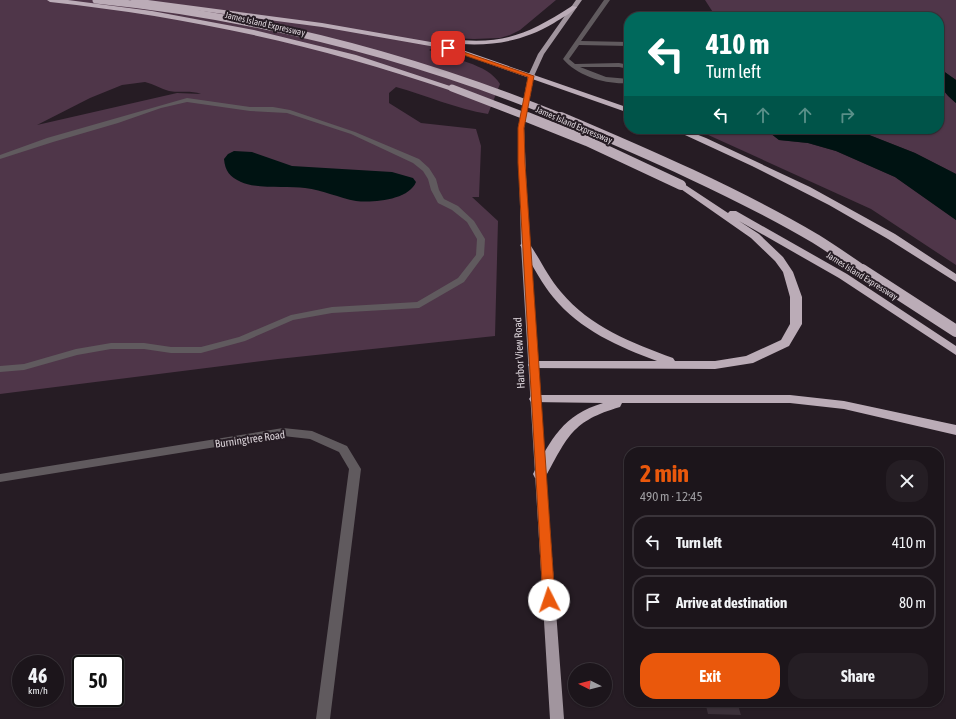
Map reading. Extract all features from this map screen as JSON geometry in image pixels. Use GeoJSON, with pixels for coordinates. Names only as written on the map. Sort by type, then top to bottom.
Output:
{"type":"FeatureCollection","features":[{"type":"Feature","properties":{"kind":"highway","name":"James Island Expressway"},"geometry":{"type":"LineString","coordinates":[[50,0],[148,12],[276,36],[377,64],[500,106],[587,141],[681,185],[763,229],[843,276],[956,351]]}},
{"type":"Feature","properties":{"kind":"highway","name":"James Island Expressway"},"geometry":{"type":"LineString","coordinates":[[96,0],[145,5],[247,22],[321,40],[429,68],[548,112],[613,139],[734,196],[816,239],[956,331]]}},
{"type":"Feature","properties":{"kind":"highway"},"geometry":{"type":"LineString","coordinates":[[133,0],[459,43],[496,43],[517,39],[542,28],[574,7]]}},
{"type":"Feature","properties":{"kind":"highway"},"geometry":{"type":"LineString","coordinates":[[322,25],[448,48],[624,109]]}},
{"type":"Feature","properties":{"kind":"highway"},"geometry":{"type":"LineString","coordinates":[[688,134],[719,147],[808,190],[882,231],[956,279]]}},
{"type":"Feature","properties":{"kind":"highway"},"geometry":{"type":"LineString","coordinates":[[534,365],[715,365],[749,360],[785,343],[796,324],[796,297],[788,272],[779,259],[755,236],[681,185]]}},
{"type":"Feature","properties":{"kind":"highway"},"geometry":{"type":"LineString","coordinates":[[525,245],[562,300],[590,326],[626,345],[676,364]]}},
{"type":"Feature","properties":{"kind":"highway"},"geometry":{"type":"LineString","coordinates":[[535,399],[790,399],[844,405],[956,430]]}},
{"type":"Feature","properties":{"kind":"highway"},"geometry":{"type":"LineString","coordinates":[[540,474],[560,435],[581,415],[600,408],[634,399]]}},
{"type":"Feature","properties":{"kind":"main road","name":"Harbor View Road"},"geometry":{"type":"LineString","coordinates":[[557,719],[525,245],[521,128],[531,76],[541,54],[579,0]]}},
{"type":"Feature","properties":{"kind":"street"},"geometry":{"type":"LineString","coordinates":[[607,0],[603,3],[578,44],[566,59],[571,66],[608,80],[624,81]]}},
{"type":"Feature","properties":{"kind":"street"},"geometry":{"type":"LineString","coordinates":[[578,44],[624,44]]}},
{"type":"Feature","properties":{"kind":"street"},"geometry":{"type":"LineString","coordinates":[[571,66],[624,66]]}},
{"type":"Feature","properties":{"kind":"street"},"geometry":{"type":"LineString","coordinates":[[0,157],[50,140],[116,122],[159,107],[187,100],[250,109],[273,109],[288,111],[353,133],[416,161],[426,170],[432,179],[435,190],[441,201],[456,208],[470,221],[481,240],[480,254],[461,280],[419,306],[332,310],[291,318],[242,339],[201,350],[170,350],[144,346],[111,346],[76,352],[24,367],[0,369]]}},
{"type":"Feature","properties":{"kind":"street","name":"Burningtree Road"},"geometry":{"type":"LineString","coordinates":[[0,478],[283,432],[312,435],[343,449],[355,469],[322,719]]}},
{"type":"Feature","properties":{"kind":"shaded area"},"geometry":{"type":"Polygon","coordinates":[[[0,0],[556,0],[520,30],[510,35],[500,38],[451,38],[429,50],[478,66],[494,77],[500,84],[488,114],[464,109],[396,87],[389,93],[389,103],[421,123],[476,129],[481,146],[479,197],[472,197],[498,221],[495,336],[278,359],[0,394],[0,0]],[[145,82],[122,85],[90,98],[37,125],[177,93],[201,94],[193,92],[169,91],[145,82]]]}},
{"type":"Feature","properties":{"kind":"shaded area"},"geometry":{"type":"Polygon","coordinates":[[[705,0],[956,0],[956,80],[944,72],[944,12],[713,12],[705,0]]]}},
{"type":"Feature","properties":{"kind":"shaded area"},"geometry":{"type":"Polygon","coordinates":[[[944,72],[956,80],[956,103],[944,91],[944,72]]]}},
{"type":"Feature","properties":{"kind":"shaded area"},"geometry":{"type":"Polygon","coordinates":[[[944,90],[956,103],[956,174],[915,153],[867,134],[944,134],[944,90]]]}},
{"type":"Feature","properties":{"kind":"shaded area"},"geometry":{"type":"Polygon","coordinates":[[[706,134],[771,134],[779,140],[808,143],[836,151],[895,177],[956,220],[956,265],[871,209],[706,134]]]}},
{"type":"Feature","properties":{"kind":"shaded area"},"geometry":{"type":"Polygon","coordinates":[[[771,134],[867,134],[915,153],[956,174],[956,220],[895,177],[836,151],[808,143],[779,140],[771,134]]]}},
{"type":"Feature","properties":{"kind":"shaded area"},"geometry":{"type":"Polygon","coordinates":[[[234,151],[252,152],[292,166],[392,172],[413,178],[416,182],[406,193],[381,201],[356,201],[318,190],[305,188],[255,186],[237,180],[231,176],[227,170],[224,159],[228,154],[234,151]]]}},
{"type":"Feature","properties":{"kind":"building"},"geometry":{"type":"Polygon","coordinates":[[[706,707],[739,707],[741,715],[708,714],[706,707]]]}},
{"type":"Feature","properties":{"kind":"route"},"geometry":{"type":"LineString","coordinates":[[448,48],[480,57],[531,76],[521,128],[521,163],[525,245],[549,600]]}}]}
